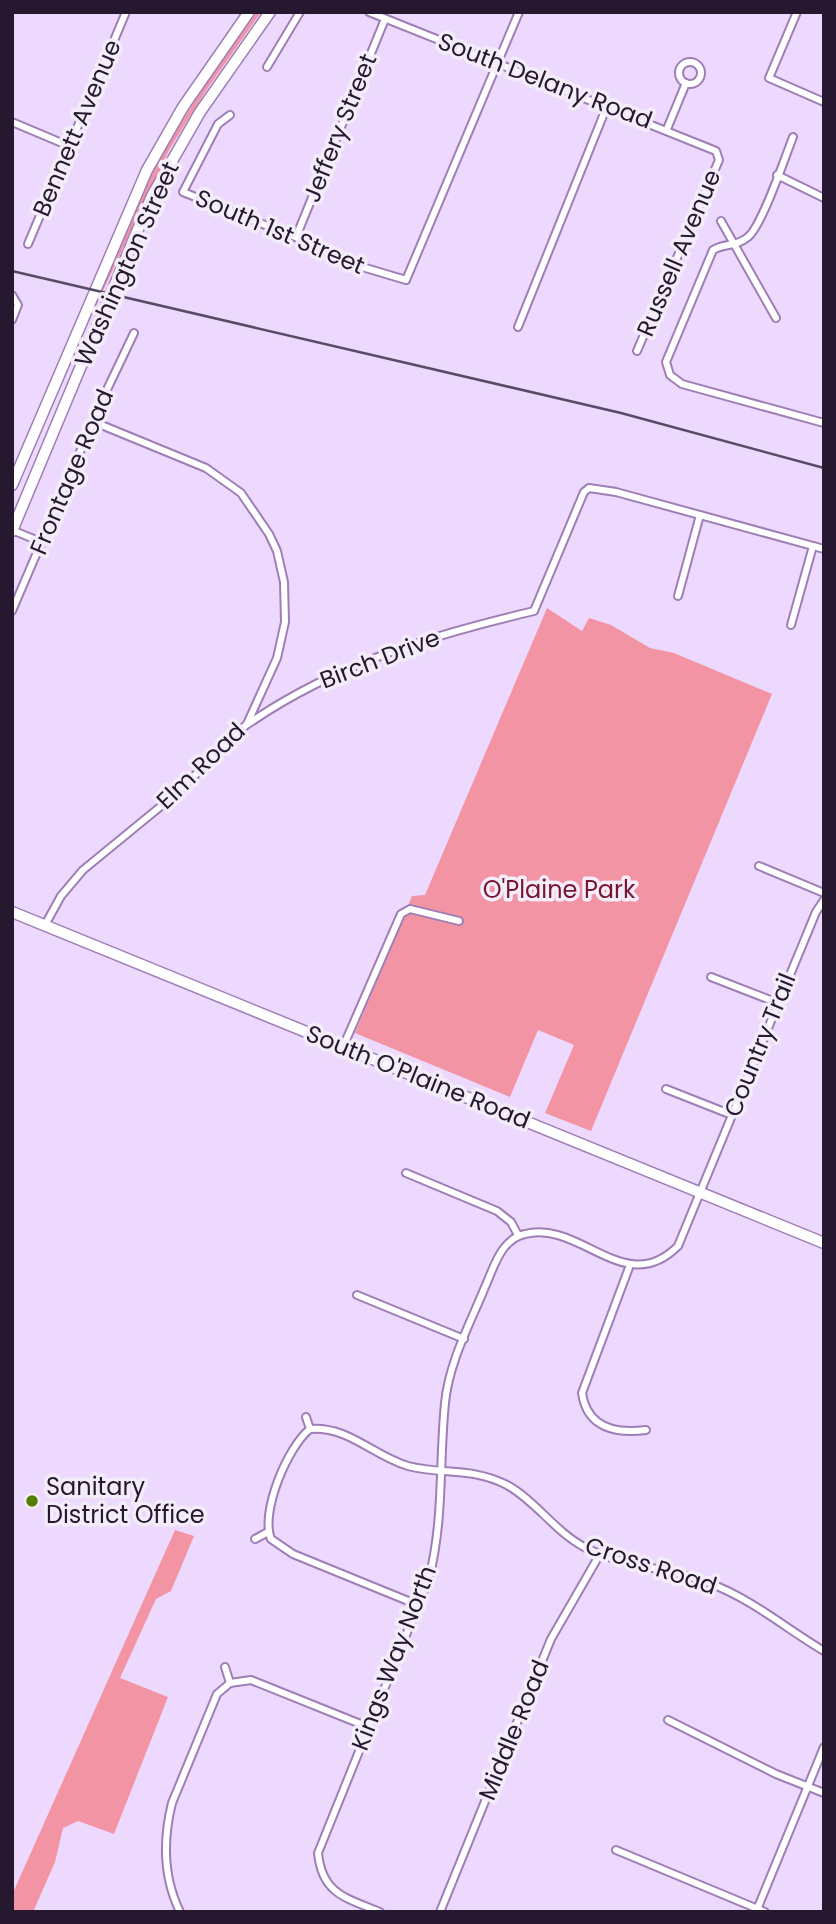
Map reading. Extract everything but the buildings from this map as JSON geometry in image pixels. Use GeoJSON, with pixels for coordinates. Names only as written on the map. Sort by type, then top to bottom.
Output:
{"type":"FeatureCollection","features":[{"type":"Feature","properties":{"kind":"main road","name":"Washington Street"},"geometry":{"type":"LineString","coordinates":[[12,485],[146,170],[183,107],[249,12]]}},
{"type":"Feature","properties":{"kind":"main road","name":"Washington Street"},"geometry":{"type":"LineString","coordinates":[[12,530],[152,196],[200,112],[270,12]]}},
{"type":"Feature","properties":{"kind":"main road","name":"South O'Plaine Road"},"geometry":{"type":"LineString","coordinates":[[12,912],[824,1243]]}},
{"type":"Feature","properties":{"kind":"street","name":"Bennett Avenue"},"geometry":{"type":"LineString","coordinates":[[28,244],[126,12]]}},
{"type":"Feature","properties":{"kind":"street"},"geometry":{"type":"LineString","coordinates":[[267,66],[300,12]]}},
{"type":"Feature","properties":{"kind":"street","name":"South Delany Road"},"geometry":{"type":"LineString","coordinates":[[369,12],[667,129],[712,148],[718,154]]}},
{"type":"Feature","properties":{"kind":"street"},"geometry":{"type":"LineString","coordinates":[[497,63],[519,12]]}},
{"type":"Feature","properties":{"kind":"street"},"geometry":{"type":"LineString","coordinates":[[797,12],[769,78],[824,102]]}},
{"type":"Feature","properties":{"kind":"street","name":"Jeffery Street"},"geometry":{"type":"LineString","coordinates":[[296,237],[385,19]]}},
{"type":"Feature","properties":{"kind":"street","name":"South 1st Street"},"geometry":{"type":"LineString","coordinates":[[230,115],[218,124],[183,192],[395,279],[406,280],[497,63]]}},
{"type":"Feature","properties":{"kind":"street"},"geometry":{"type":"LineString","coordinates":[[667,129],[686,83]]}},
{"type":"Feature","properties":{"kind":"street"},"geometry":{"type":"LineString","coordinates":[[518,327],[607,106]]}},
{"type":"Feature","properties":{"kind":"street"},"geometry":{"type":"LineString","coordinates":[[12,122],[69,146]]}},
{"type":"Feature","properties":{"kind":"street"},"geometry":{"type":"LineString","coordinates":[[793,137],[751,235],[734,246],[722,245],[713,250],[667,357],[670,375],[682,384],[824,423]]}},
{"type":"Feature","properties":{"kind":"street","name":"Russell Avenue"},"geometry":{"type":"LineString","coordinates":[[637,351],[719,160],[718,154]]}},
{"type":"Feature","properties":{"kind":"street"},"geometry":{"type":"LineString","coordinates":[[777,175],[824,198]]}},
{"type":"Feature","properties":{"kind":"street"},"geometry":{"type":"LineString","coordinates":[[720,221],[776,318]]}},
{"type":"Feature","properties":{"kind":"street"},"geometry":{"type":"LineString","coordinates":[[12,295],[18,304],[12,320]]}},
{"type":"Feature","properties":{"kind":"street","name":"Frontage Road"},"geometry":{"type":"LineString","coordinates":[[12,611],[134,333]]}},
{"type":"Feature","properties":{"kind":"street","name":"Elm Road"},"geometry":{"type":"LineString","coordinates":[[45,925],[61,896],[83,870],[177,793],[247,724],[277,658],[285,622],[284,576],[269,534],[249,503],[223,477],[185,457],[94,422]]}},
{"type":"Feature","properties":{"kind":"street","name":"Birch Drive"},"geometry":{"type":"LineString","coordinates":[[247,724],[307,687],[373,657],[439,634],[534,611],[584,492],[595,487],[699,515]]}},
{"type":"Feature","properties":{"kind":"street"},"geometry":{"type":"LineString","coordinates":[[678,596],[699,515],[824,549]]}},
{"type":"Feature","properties":{"kind":"street"},"geometry":{"type":"LineString","coordinates":[[12,530],[41,542]]}},
{"type":"Feature","properties":{"kind":"street"},"geometry":{"type":"LineString","coordinates":[[791,625],[813,546]]}},
{"type":"Feature","properties":{"kind":"street"},"geometry":{"type":"LineString","coordinates":[[759,866],[824,893]]}},
{"type":"Feature","properties":{"kind":"street","name":"Country Trail"},"geometry":{"type":"LineString","coordinates":[[700,1193],[778,1003],[824,900]]}},
{"type":"Feature","properties":{"kind":"street"},"geometry":{"type":"LineString","coordinates":[[343,1047],[401,914],[410,909],[459,920]]}},
{"type":"Feature","properties":{"kind":"street"},"geometry":{"type":"LineString","coordinates":[[712,977],[778,1003]]}},
{"type":"Feature","properties":{"kind":"street"},"geometry":{"type":"LineString","coordinates":[[666,1089],[732,1115]]}},
{"type":"Feature","properties":{"kind":"street"},"geometry":{"type":"LineString","coordinates":[[406,1173],[497,1212],[511,1222],[518,1235],[534,1231],[555,1234],[630,1265],[658,1262],[678,1246],[700,1193]]}},
{"type":"Feature","properties":{"kind":"street","name":"Kings Way North"},"geometry":{"type":"LineString","coordinates":[[380,1912],[337,1894],[327,1884],[320,1869],[318,1853],[418,1605],[437,1548],[445,1401],[464,1339],[498,1257],[518,1235]]}},
{"type":"Feature","properties":{"kind":"street"},"geometry":{"type":"LineString","coordinates":[[630,1265],[582,1393],[586,1408],[595,1421],[623,1433],[646,1430]]}},
{"type":"Feature","properties":{"kind":"street"},"geometry":{"type":"LineString","coordinates":[[357,1295],[464,1339]]}},
{"type":"Feature","properties":{"kind":"street"},"geometry":{"type":"LineString","coordinates":[[306,1417],[310,1429],[295,1444],[269,1508],[268,1532],[278,1547],[418,1605]]}},
{"type":"Feature","properties":{"kind":"street","name":"Cross Road"},"geometry":{"type":"LineString","coordinates":[[310,1429],[336,1430],[409,1466],[473,1472],[508,1486],[564,1534],[600,1554],[677,1572],[729,1592],[758,1606],[824,1651]]}},
{"type":"Feature","properties":{"kind":"street"},"geometry":{"type":"LineString","coordinates":[[255,1539],[268,1532]]}},
{"type":"Feature","properties":{"kind":"street","name":"Middle Road"},"geometry":{"type":"LineString","coordinates":[[440,1912],[551,1639],[600,1554]]}},
{"type":"Feature","properties":{"kind":"street"},"geometry":{"type":"LineString","coordinates":[[225,1667],[230,1683]]}},
{"type":"Feature","properties":{"kind":"street"},"geometry":{"type":"LineString","coordinates":[[180,1912],[166,1866],[168,1821],[172,1802],[214,1698],[230,1683],[250,1680],[368,1727]]}},
{"type":"Feature","properties":{"kind":"street"},"geometry":{"type":"LineString","coordinates":[[668,1720],[824,1793]]}},
{"type":"Feature","properties":{"kind":"street"},"geometry":{"type":"LineString","coordinates":[[616,1850],[759,1911],[824,1747]]}},
{"type":"Feature","properties":{"kind":"green space"},"geometry":{"type":"Polygon","coordinates":[[[257,12],[261,12],[205,92],[169,150],[80,340],[141,196],[175,132],[257,12]]]}},
{"type":"Feature","properties":{"kind":"green space","name":"O'Plaine Park"},"geometry":{"type":"Polygon","coordinates":[[[547,608],[582,631],[589,618],[611,625],[650,648],[674,653],[772,694],[591,1131],[545,1113],[574,1045],[538,1030],[510,1097],[355,1033],[412,896],[425,895],[547,608]]]}},
{"type":"Feature","properties":{"kind":"green space"},"geometry":{"type":"Polygon","coordinates":[[[175,1530],[194,1536],[171,1591],[156,1599],[120,1678],[168,1697],[114,1834],[78,1821],[63,1828],[55,1862],[33,1912],[12,1912],[12,1895],[175,1530]]]}},
{"type":"Feature","properties":{"kind":"railway"},"geometry":{"type":"LineString","coordinates":[[12,271],[621,413],[824,468]]}},
{"type":"Feature","properties":{"kind":"place","name":"Sanitary District Office"},"geometry":{"type":"Point","coordinates":[32,1501]}}]}
